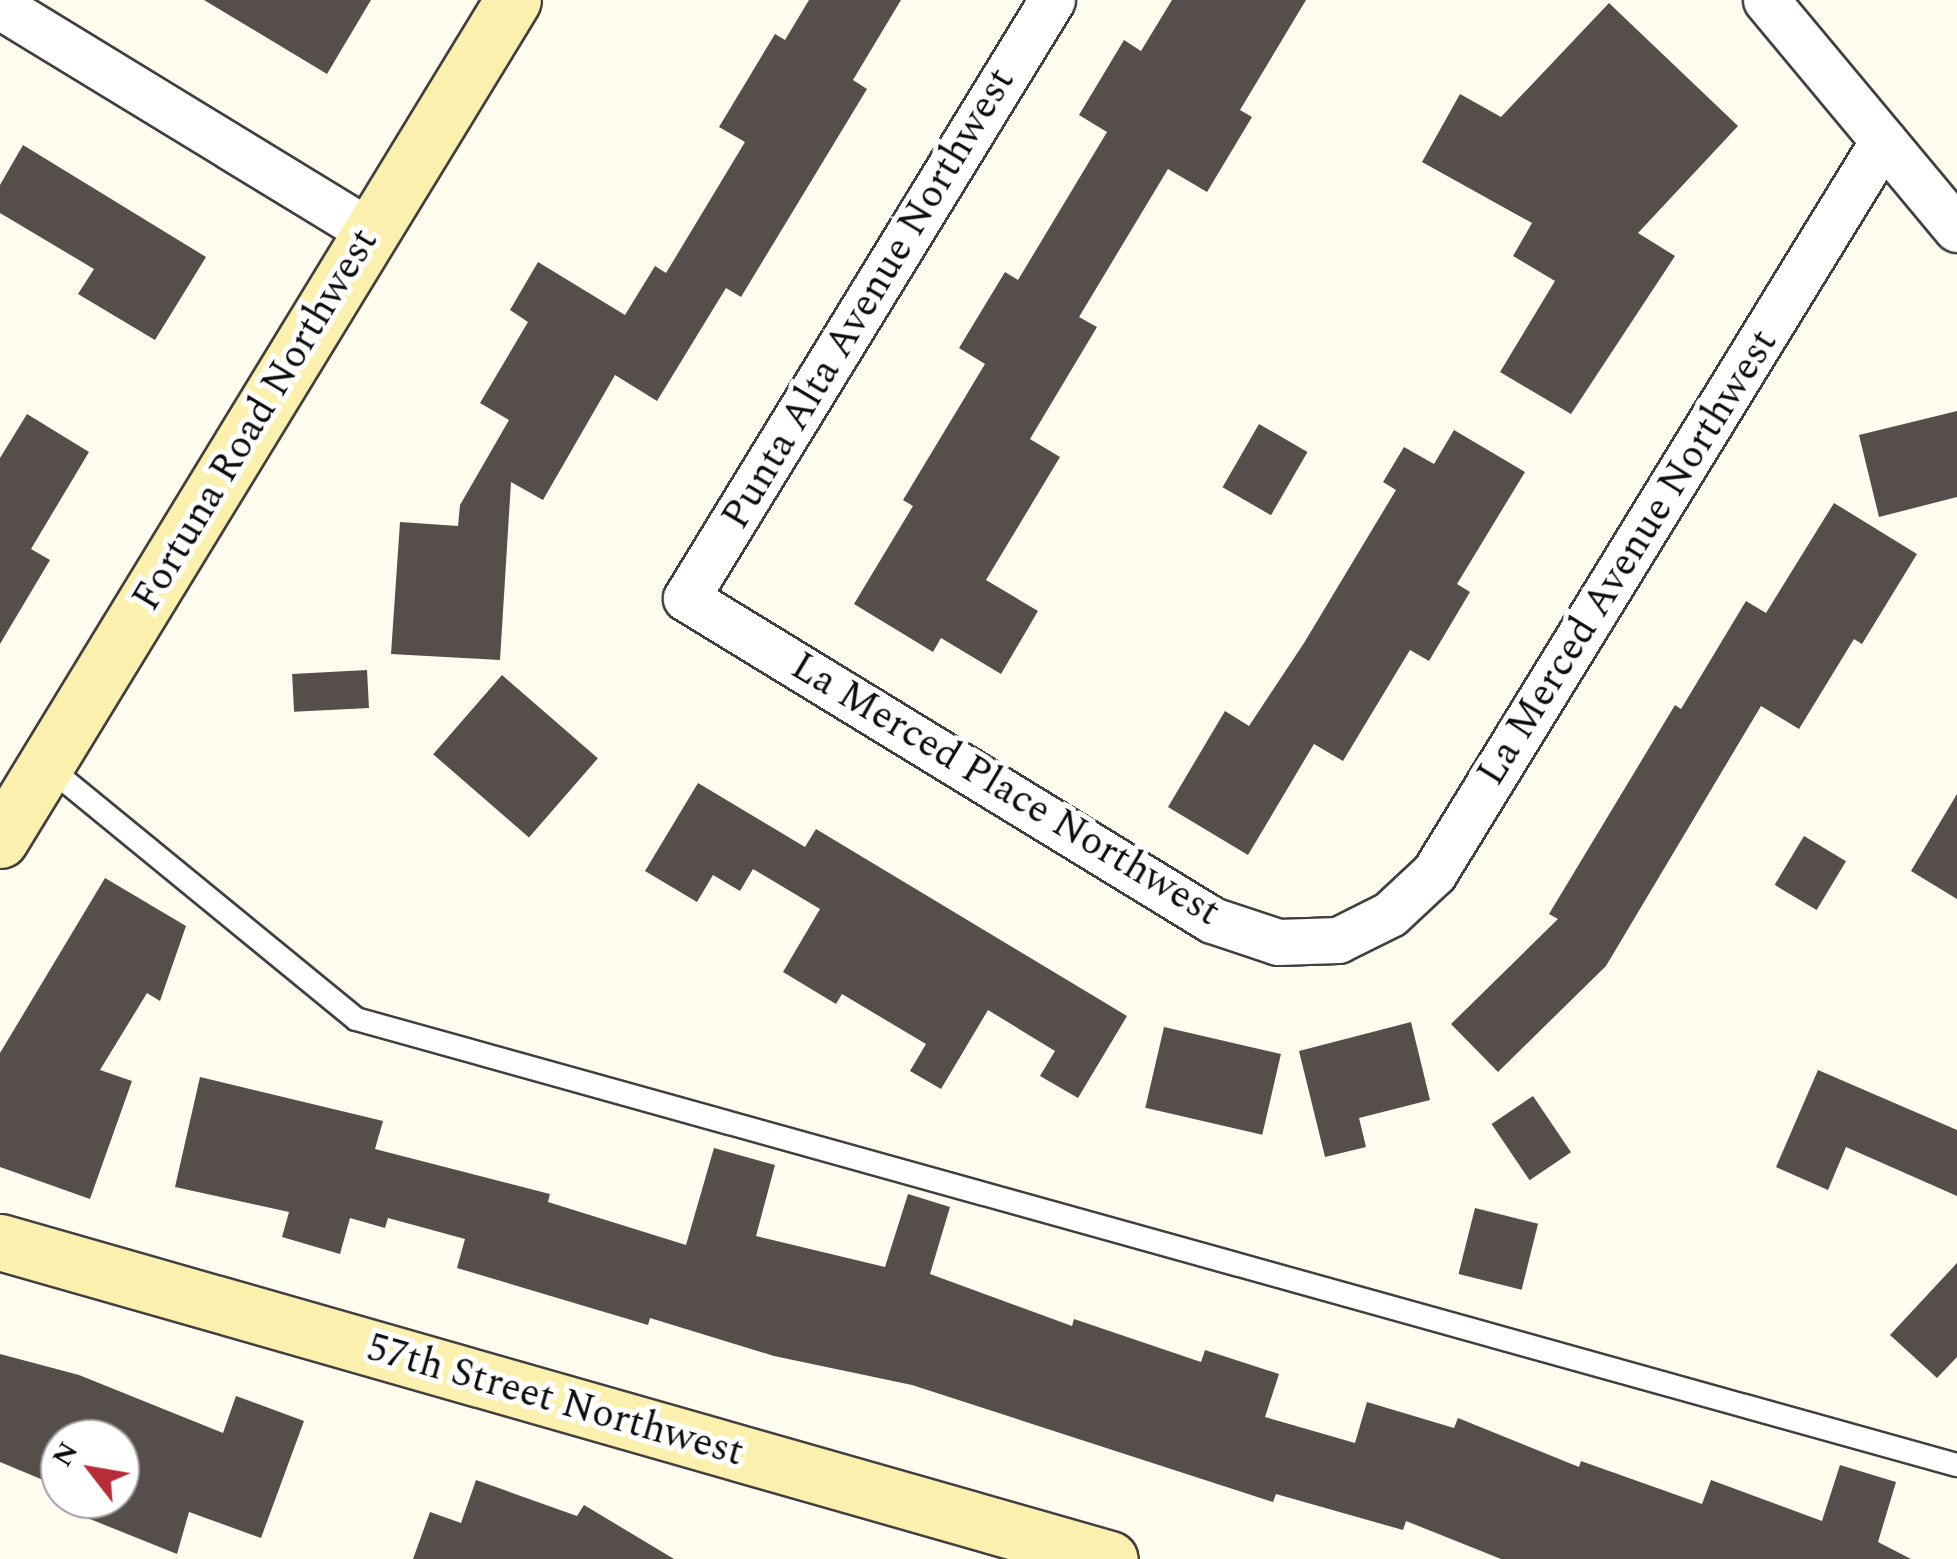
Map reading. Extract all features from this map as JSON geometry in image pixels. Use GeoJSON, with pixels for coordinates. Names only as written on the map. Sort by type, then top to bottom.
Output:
{"type":"FeatureCollection","features":[{"type":"Feature","properties":{"kind":"street","name":"Fortuna Road Northwest"},"geometry":{"type":"LineString","coordinates":[[18,797],[513,0]]}},
{"type":"Feature","properties":{"kind":"street","name":"Punta Alta Avenue Northwest"},"geometry":{"type":"LineString","coordinates":[[686,598],[1052,0]]}},
{"type":"Feature","properties":{"kind":"street"},"geometry":{"type":"LineString","coordinates":[[1766,0],[1957,229]]}},
{"type":"Feature","properties":{"kind":"street"},"geometry":{"type":"LineString","coordinates":[[0,6],[370,232]]}},
{"type":"Feature","properties":{"kind":"street","name":"La Merced Avenue Northwest"},"geometry":{"type":"LineString","coordinates":[[1338,940],[1390,914],[1434,873],[1883,140]]}},
{"type":"Feature","properties":{"kind":"street","name":"La Merced Place Northwest"},"geometry":{"type":"LineString","coordinates":[[686,598],[1212,920],[1278,942],[1338,940]]}},
{"type":"Feature","properties":{"kind":"street","name":"57th Street Northwest"},"geometry":{"type":"LineString","coordinates":[[0,1242],[1110,1559]]}},
{"type":"Feature","properties":{"kind":"lane"},"geometry":{"type":"LineString","coordinates":[[18,797],[356,1018],[1957,1465]]}},
{"type":"Feature","properties":{"kind":"building"},"geometry":{"type":"Polygon","coordinates":[[[204,0],[371,0],[327,74],[204,0]]]}},
{"type":"Feature","properties":{"kind":"building"},"geometry":{"type":"Polygon","coordinates":[[[809,0],[901,0],[853,80],[867,89],[741,297],[726,288],[657,401],[615,375],[543,500],[511,482],[500,660],[391,654],[400,522],[458,526],[460,505],[509,420],[480,403],[528,322],[510,310],[538,262],[625,315],[655,266],[666,273],[745,142],[719,127],[775,34],[785,40],[809,0]]]}},
{"type":"Feature","properties":{"kind":"building"},"geometry":{"type":"Polygon","coordinates":[[[1172,0],[1306,0],[1240,110],[1252,117],[1207,192],[1168,169],[1079,317],[1097,327],[1030,439],[1060,457],[986,580],[1038,611],[1001,674],[941,638],[933,652],[854,604],[913,506],[903,500],[985,364],[959,348],[1005,272],[1018,280],[1107,132],[1079,115],[1124,40],[1141,51],[1172,0]]]}},
{"type":"Feature","properties":{"kind":"building"},"geometry":{"type":"Polygon","coordinates":[[[1609,3],[1738,126],[1638,233],[1675,256],[1571,414],[1500,372],[1555,281],[1513,256],[1532,223],[1422,162],[1460,94],[1501,117],[1609,3]]]}},
{"type":"Feature","properties":{"kind":"building"},"geometry":{"type":"Polygon","coordinates":[[[23,145],[206,257],[155,340],[78,294],[94,269],[0,213],[0,185],[23,145]]]}},
{"type":"Feature","properties":{"kind":"building"},"geometry":{"type":"Polygon","coordinates":[[[1957,411],[1957,497],[1879,517],[1859,435],[1957,411]]]}},
{"type":"Feature","properties":{"kind":"building"},"geometry":{"type":"Polygon","coordinates":[[[27,414],[89,452],[31,549],[50,560],[0,644],[0,458],[27,414]]]}},
{"type":"Feature","properties":{"kind":"building"},"geometry":{"type":"Polygon","coordinates":[[[1259,424],[1307,452],[1271,515],[1222,487],[1259,424]]]}},
{"type":"Feature","properties":{"kind":"building"},"geometry":{"type":"Polygon","coordinates":[[[1454,430],[1525,472],[1457,584],[1470,592],[1429,661],[1410,650],[1343,761],[1314,744],[1248,855],[1168,807],[1225,711],[1249,726],[1304,643],[1396,490],[1383,482],[1404,447],[1434,464],[1454,430]]]}},
{"type":"Feature","properties":{"kind":"building"},"geometry":{"type":"Polygon","coordinates":[[[1834,503],[1917,554],[1862,644],[1854,639],[1799,729],[1761,706],[1606,966],[1498,1072],[1451,1024],[1558,919],[1549,914],[1675,705],[1681,709],[1746,601],[1766,613],[1834,503]]]}},
{"type":"Feature","properties":{"kind":"building"},"geometry":{"type":"Polygon","coordinates":[[[367,670],[369,708],[294,712],[292,674],[367,670]]]}},
{"type":"Feature","properties":{"kind":"building"},"geometry":{"type":"Polygon","coordinates":[[[502,675],[598,758],[529,838],[433,754],[502,675]]]}},
{"type":"Feature","properties":{"kind":"building"},"geometry":{"type":"Polygon","coordinates":[[[698,783],[805,847],[816,829],[1127,1016],[1078,1098],[1040,1076],[1055,1051],[988,1010],[941,1089],[910,1071],[926,1044],[842,994],[836,1004],[783,972],[820,909],[753,869],[740,891],[713,875],[697,902],[645,871],[698,783]]]}},
{"type":"Feature","properties":{"kind":"building"},"geometry":{"type":"Polygon","coordinates":[[[1957,794],[1957,899],[1911,871],[1957,794]]]}},
{"type":"Feature","properties":{"kind":"building"},"geometry":{"type":"Polygon","coordinates":[[[1804,836],[1846,861],[1817,910],[1775,885],[1804,836]]]}},
{"type":"Feature","properties":{"kind":"building"},"geometry":{"type":"Polygon","coordinates":[[[105,878],[186,926],[160,1001],[147,993],[100,1070],[132,1081],[90,1199],[0,1167],[0,1053],[105,878]]]}},
{"type":"Feature","properties":{"kind":"building"},"geometry":{"type":"Polygon","coordinates":[[[1411,1022],[1430,1100],[1359,1118],[1366,1147],[1325,1157],[1299,1051],[1411,1022]]]}},
{"type":"Feature","properties":{"kind":"building"},"geometry":{"type":"Polygon","coordinates":[[[1164,1027],[1281,1054],[1262,1135],[1145,1108],[1164,1027]]]}},
{"type":"Feature","properties":{"kind":"building"},"geometry":{"type":"Polygon","coordinates":[[[1818,1070],[1957,1130],[1957,1196],[1846,1147],[1828,1190],[1776,1167],[1818,1070]]]}},
{"type":"Feature","properties":{"kind":"building"},"geometry":{"type":"Polygon","coordinates":[[[200,1077],[383,1121],[375,1149],[550,1194],[548,1202],[686,1245],[714,1148],[775,1165],[756,1236],[885,1267],[908,1194],[950,1207],[930,1274],[1072,1326],[1074,1319],[1201,1362],[1205,1350],[1279,1374],[1265,1417],[1355,1443],[1367,1402],[1454,1428],[1458,1418],[1579,1467],[1581,1461],[1702,1504],[1711,1480],[1822,1521],[1840,1465],[1896,1482],[1878,1542],[1911,1559],[1501,1559],[1406,1521],[1403,1530],[1276,1494],[1273,1502],[912,1385],[774,1356],[650,1318],[648,1325],[457,1268],[465,1239],[388,1218],[385,1228],[350,1218],[340,1254],[282,1237],[289,1212],[175,1187],[200,1077]]]}},
{"type":"Feature","properties":{"kind":"building"},"geometry":{"type":"Polygon","coordinates":[[[1533,1096],[1571,1152],[1530,1180],[1492,1124],[1533,1096]]]}},
{"type":"Feature","properties":{"kind":"building"},"geometry":{"type":"Polygon","coordinates":[[[1475,1208],[1538,1224],[1522,1290],[1459,1274],[1475,1208]]]}},
{"type":"Feature","properties":{"kind":"building"},"geometry":{"type":"Polygon","coordinates":[[[1957,1263],[1957,1357],[1937,1378],[1890,1335],[1957,1263]]]}},
{"type":"Feature","properties":{"kind":"building"},"geometry":{"type":"Polygon","coordinates":[[[0,1354],[79,1375],[223,1433],[236,1396],[304,1421],[261,1538],[189,1512],[177,1554],[90,1519],[140,1519],[140,1419],[40,1419],[40,1479],[0,1462],[0,1354]]]}},
{"type":"Feature","properties":{"kind":"building"},"geometry":{"type":"Polygon","coordinates":[[[476,1480],[577,1516],[584,1505],[674,1559],[413,1559],[430,1512],[461,1523],[476,1480]]]}}]}
